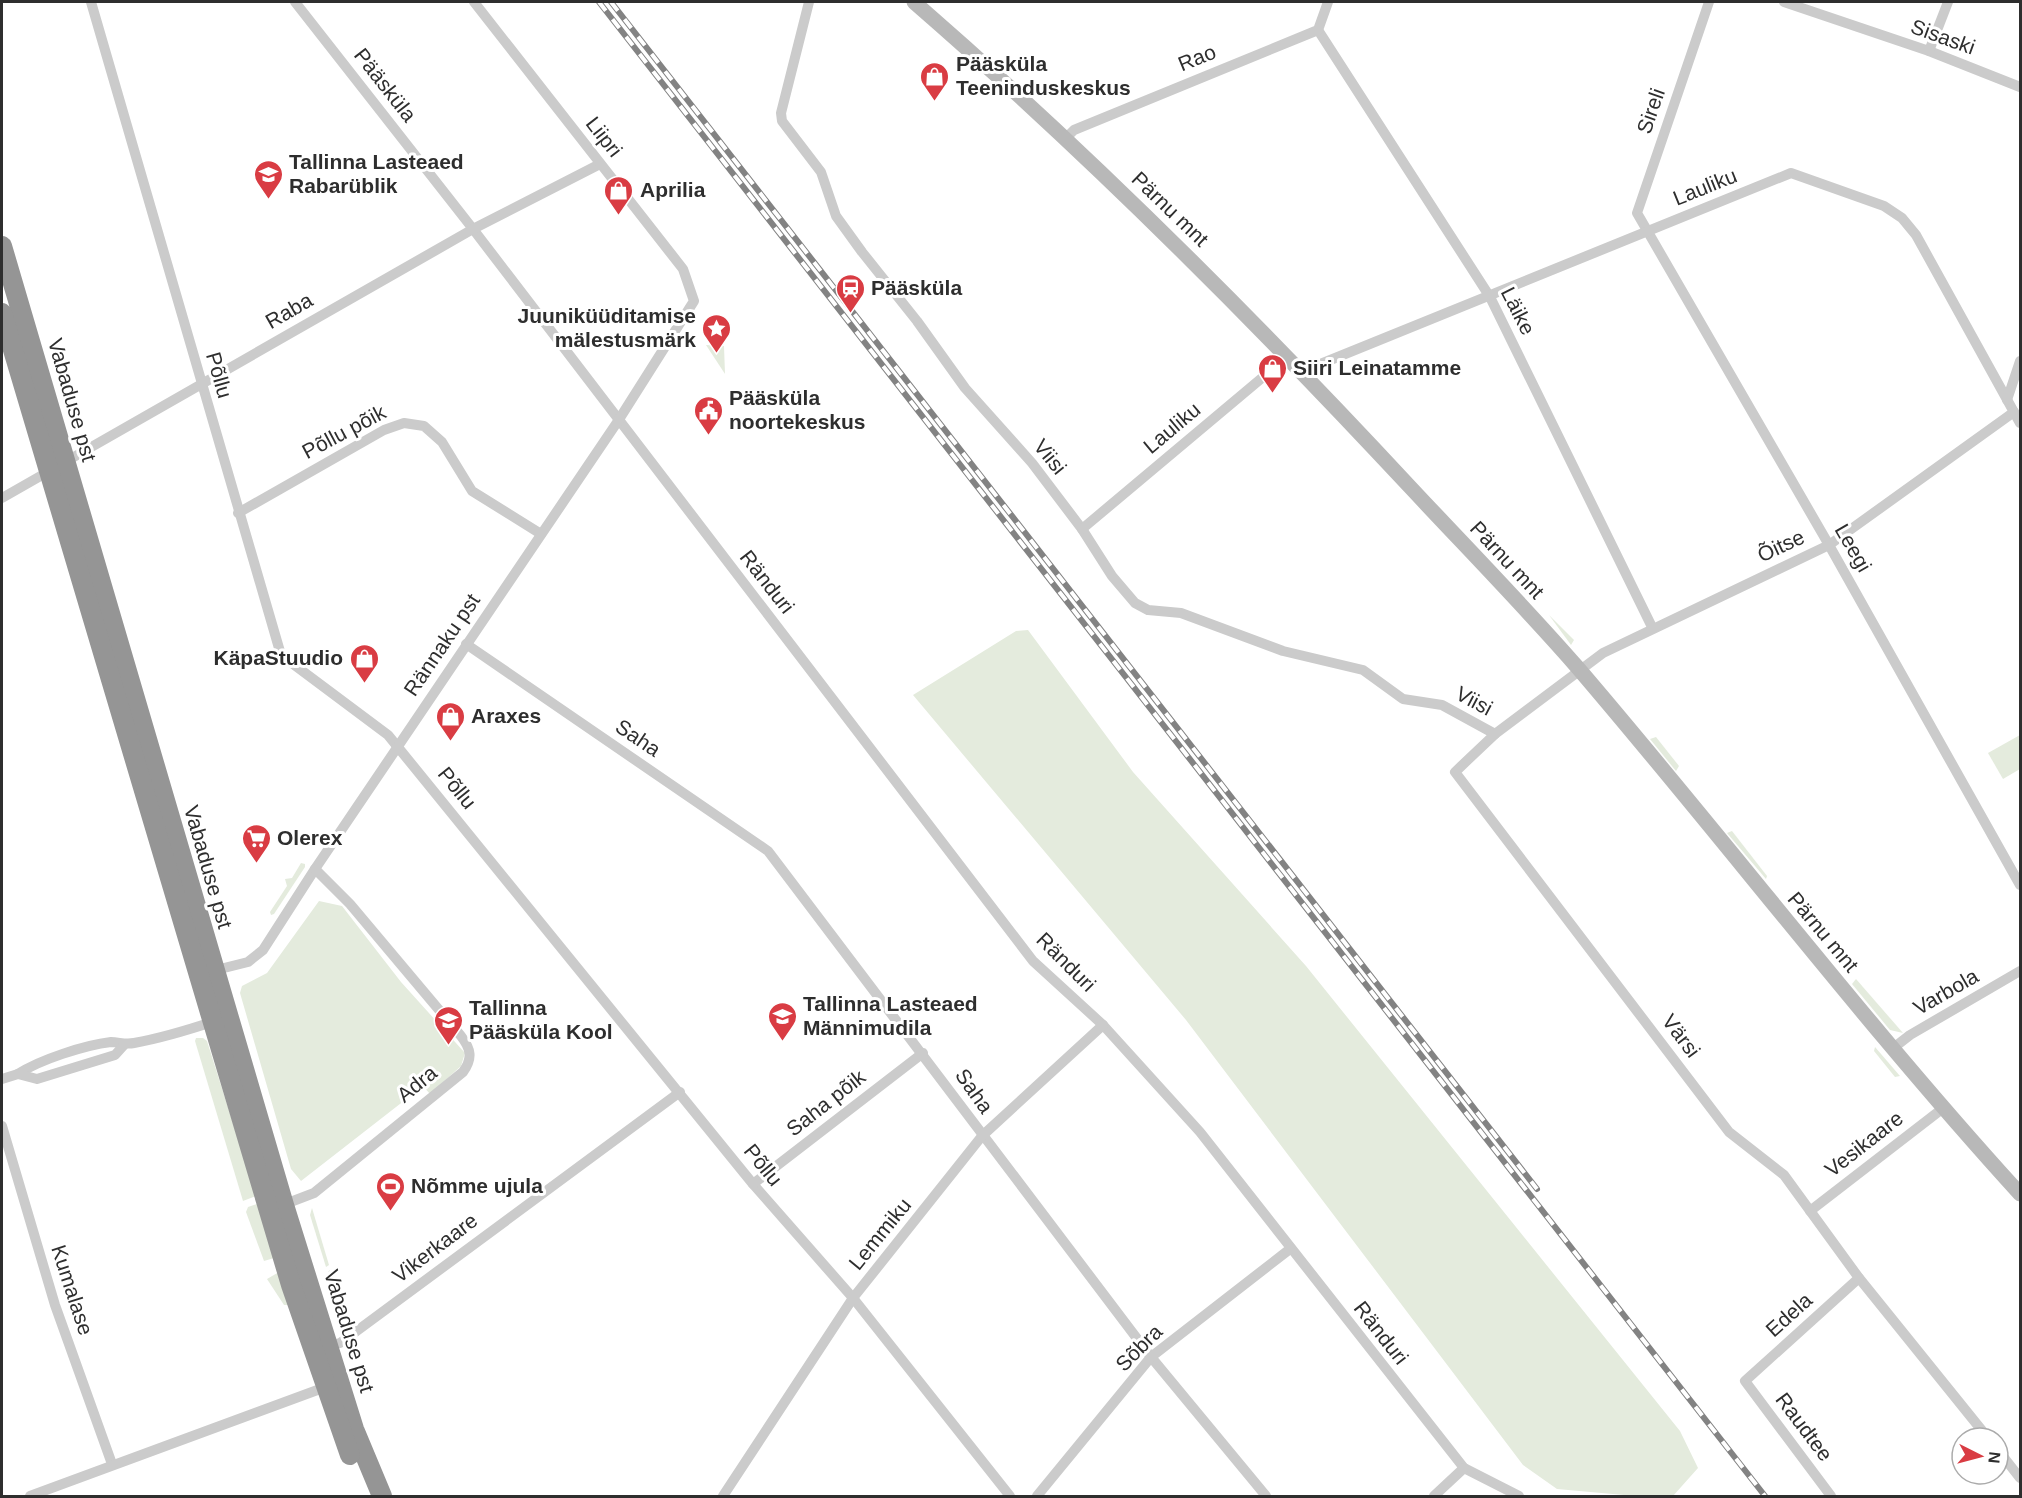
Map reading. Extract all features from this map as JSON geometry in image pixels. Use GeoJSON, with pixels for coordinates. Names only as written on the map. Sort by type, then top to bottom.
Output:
{"type":"FeatureCollection","features":[{"type":"Feature","properties":{"kind":"highway","name":"Vabaduse pst"},"geometry":{"type":"LineString","coordinates":[[2,246],[57,468],[205,973],[276,1207],[369,1497]]}},
{"type":"Feature","properties":{"kind":"highway","name":"Vabaduse pst"},"geometry":{"type":"LineString","coordinates":[[2,313],[57,468]]}},
{"type":"Feature","properties":{"kind":"highway","name":"Vabaduse pst"},"geometry":{"type":"LineString","coordinates":[[276,1207],[328,1346],[332,1384],[382,1497]]}},
{"type":"Feature","properties":{"kind":"main road","name":"Pärnu mnt"},"geometry":{"type":"LineString","coordinates":[[914,2],[1066,138],[1178,245],[1307,376],[1579,670],[1942,1109],[2020,1194]]}},
{"type":"Feature","properties":{"kind":"street","name":"Põllu"},"geometry":{"type":"LineString","coordinates":[[91,2],[281,655],[388,735],[680,1092],[753,1185],[853,1298],[1010,1497]]}},
{"type":"Feature","properties":{"kind":"street","name":"Pääsküla"},"geometry":{"type":"LineString","coordinates":[[295,2],[473,229],[618,421]]}},
{"type":"Feature","properties":{"kind":"street","name":"Liipri"},"geometry":{"type":"LineString","coordinates":[[474,2],[683,269],[694,301]]}},
{"type":"Feature","properties":{"kind":"street","name":"Viisi"},"geometry":{"type":"LineString","coordinates":[[810,2],[781,113],[782,121],[821,172],[836,216],[862,252],[917,321],[967,391],[1032,463],[1082,529],[1126,594],[1148,610],[1181,613],[1283,651],[1363,670],[1403,699],[1442,705],[1495,734]]}},
{"type":"Feature","properties":{"kind":"street"},"geometry":{"type":"LineString","coordinates":[[1318,30],[1328,2]]}},
{"type":"Feature","properties":{"kind":"street","name":"Sireli"},"geometry":{"type":"LineString","coordinates":[[1646,233],[1637,213],[1709,2]]}},
{"type":"Feature","properties":{"kind":"street","name":"Sisaski"},"geometry":{"type":"LineString","coordinates":[[1784,2],[1929,51],[2020,87]]}},
{"type":"Feature","properties":{"kind":"street"},"geometry":{"type":"LineString","coordinates":[[1929,51],[1948,2]]}},
{"type":"Feature","properties":{"kind":"street","name":"Rao"},"geometry":{"type":"LineString","coordinates":[[1066,138],[1074,130],[1318,30]]}},
{"type":"Feature","properties":{"kind":"street","name":"Läike"},"geometry":{"type":"LineString","coordinates":[[1318,30],[1490,297],[1652,627]]}},
{"type":"Feature","properties":{"kind":"street","name":"Raba"},"geometry":{"type":"LineString","coordinates":[[2,498],[473,229],[600,164]]}},
{"type":"Feature","properties":{"kind":"street","name":"Lauliku"},"geometry":{"type":"LineString","coordinates":[[1307,376],[1318,365],[1791,173],[1884,206],[1902,218],[1916,235],[2020,423]]}},
{"type":"Feature","properties":{"kind":"street","name":"Leegi"},"geometry":{"type":"LineString","coordinates":[[1646,233],[1829,545],[2020,885]]}},
{"type":"Feature","properties":{"kind":"street","name":"Rännaku pst"},"geometry":{"type":"LineString","coordinates":[[205,973],[248,962],[263,950],[315,869],[618,421],[694,301]]}},
{"type":"Feature","properties":{"kind":"street","name":"Lauliku"},"geometry":{"type":"LineString","coordinates":[[1082,529],[1287,357]]}},
{"type":"Feature","properties":{"kind":"street"},"geometry":{"type":"LineString","coordinates":[[2007,400],[2020,361]]}},
{"type":"Feature","properties":{"kind":"street","name":"Õitse"},"geometry":{"type":"LineString","coordinates":[[1579,670],[1602,653],[1652,627],[1829,545],[2014,412]]}},
{"type":"Feature","properties":{"kind":"street","name":"Ränduri"},"geometry":{"type":"LineString","coordinates":[[618,421],[1033,961],[1103,1025],[1200,1132],[1464,1468],[1519,1497]]}},
{"type":"Feature","properties":{"kind":"street","name":"Põllu põik"},"geometry":{"type":"LineString","coordinates":[[238,513],[384,430],[404,423],[424,426],[442,442],[472,491],[541,534]]}},
{"type":"Feature","properties":{"kind":"street","name":"Saha"},"geometry":{"type":"LineString","coordinates":[[466,644],[768,851],[1151,1357],[1266,1497]]}},
{"type":"Feature","properties":{"kind":"street","name":"Värsi"},"geometry":{"type":"LineString","coordinates":[[1579,670],[1495,734],[1455,772],[1730,1132],[1784,1175],[1859,1278],[1978,1426]]}},
{"type":"Feature","properties":{"kind":"street","name":"Adra"},"geometry":{"type":"LineString","coordinates":[[276,1207],[314,1193],[463,1072],[470,1062],[471,1053],[461,1036],[351,904],[315,869]]}},
{"type":"Feature","properties":{"kind":"street","name":"Varbola"},"geometry":{"type":"LineString","coordinates":[[1892,1049],[1910,1035],[2020,971]]}},
{"type":"Feature","properties":{"kind":"street"},"geometry":{"type":"LineString","coordinates":[[2,1079],[18,1074],[37,1079],[115,1055],[124,1045],[171,1035],[219,1020]]}},
{"type":"Feature","properties":{"kind":"street","name":"Lemmiku"},"geometry":{"type":"LineString","coordinates":[[723,1497],[853,1298],[982,1136],[1103,1025]]}},
{"type":"Feature","properties":{"kind":"street","name":"Saha põik"},"geometry":{"type":"LineString","coordinates":[[753,1185],[923,1053]]}},
{"type":"Feature","properties":{"kind":"street","name":"Vikerkaare"},"geometry":{"type":"LineString","coordinates":[[328,1346],[340,1343],[354,1333],[680,1092]]}},
{"type":"Feature","properties":{"kind":"street","name":"Vesikaare"},"geometry":{"type":"LineString","coordinates":[[1810,1211],[1942,1109]]}},
{"type":"Feature","properties":{"kind":"street","name":"Kumalase"},"geometry":{"type":"LineString","coordinates":[[2,1126],[55,1305],[112,1464]]}},
{"type":"Feature","properties":{"kind":"street","name":"Sõbra"},"geometry":{"type":"LineString","coordinates":[[1037,1497],[1151,1357],[1290,1249]]}},
{"type":"Feature","properties":{"kind":"street","name":"Edela"},"geometry":{"type":"LineString","coordinates":[[1745,1381],[1859,1278]]}},
{"type":"Feature","properties":{"kind":"street","name":"Raudtee"},"geometry":{"type":"LineString","coordinates":[[1745,1381],[1831,1497]]}},
{"type":"Feature","properties":{"kind":"street"},"geometry":{"type":"LineString","coordinates":[[30,1497],[112,1464],[332,1384]]}},
{"type":"Feature","properties":{"kind":"street"},"geometry":{"type":"LineString","coordinates":[[2010,1465],[2020,1478]]}},
{"type":"Feature","properties":{"kind":"street"},"geometry":{"type":"LineString","coordinates":[[1434,1497],[1464,1468]]}},
{"type":"Feature","properties":{"kind":"shaded area"},"geometry":{"type":"Polygon","coordinates":[[[706,345],[724,346],[725,374],[706,345]]]}},
{"type":"Feature","properties":{"kind":"shaded area"},"geometry":{"type":"Polygon","coordinates":[[[1549,615],[1574,640],[1571,645],[1549,615]]]}},
{"type":"Feature","properties":{"kind":"shaded area"},"geometry":{"type":"Polygon","coordinates":[[[1028,630],[1133,772],[1306,966],[1680,1431],[1698,1468],[1673,1496],[1635,1496],[1557,1489],[1523,1465],[1186,1020],[913,695],[1016,631],[1028,630]]]}},
{"type":"Feature","properties":{"kind":"shaded area"},"geometry":{"type":"Polygon","coordinates":[[[2020,735],[2020,769],[2003,779],[1988,753],[2020,735]]]}},
{"type":"Feature","properties":{"kind":"shaded area"},"geometry":{"type":"Polygon","coordinates":[[[1656,737],[1679,766],[1676,771],[1650,739],[1656,737]]]}},
{"type":"Feature","properties":{"kind":"shaded area"},"geometry":{"type":"Polygon","coordinates":[[[1732,831],[1767,876],[1766,879],[1727,833],[1732,831]]]}},
{"type":"Feature","properties":{"kind":"shaded area"},"geometry":{"type":"Polygon","coordinates":[[[301,863],[305,864],[305,867],[274,914],[271,915],[270,912],[287,886],[285,879],[292,878],[301,863]]]}},
{"type":"Feature","properties":{"kind":"shaded area"},"geometry":{"type":"Polygon","coordinates":[[[319,901],[342,906],[401,982],[465,1053],[461,1066],[430,1094],[423,1086],[301,1181],[291,1169],[240,993],[242,986],[267,973],[319,901]]]}},
{"type":"Feature","properties":{"kind":"shaded area"},"geometry":{"type":"Polygon","coordinates":[[[1856,979],[1903,1033],[1890,1030],[1852,984],[1856,979]]]}},
{"type":"Feature","properties":{"kind":"shaded area"},"geometry":{"type":"Polygon","coordinates":[[[196,1038],[203,1038],[207,1041],[256,1196],[243,1201],[195,1041],[196,1038]]]}},
{"type":"Feature","properties":{"kind":"shaded area"},"geometry":{"type":"Polygon","coordinates":[[[1875,1047],[1900,1076],[1895,1077],[1874,1051],[1875,1047]]]}},
{"type":"Feature","properties":{"kind":"shaded area"},"geometry":{"type":"Polygon","coordinates":[[[257,1204],[274,1258],[264,1261],[246,1212],[248,1207],[257,1204]]]}},
{"type":"Feature","properties":{"kind":"shaded area"},"geometry":{"type":"Polygon","coordinates":[[[312,1208],[329,1265],[326,1267],[310,1215],[312,1208]]]}},
{"type":"Feature","properties":{"kind":"shaded area"},"geometry":{"type":"Polygon","coordinates":[[[330,1270],[345,1318],[348,1321],[343,1322],[328,1272],[330,1270]]]}},
{"type":"Feature","properties":{"kind":"shaded area"},"geometry":{"type":"Polygon","coordinates":[[[279,1272],[288,1305],[284,1305],[267,1279],[279,1272]]]}},
{"type":"Feature","properties":{"kind":"railway"},"geometry":{"type":"LineString","coordinates":[[599,2],[1765,1496]]}},
{"type":"Feature","properties":{"kind":"railway"},"geometry":{"type":"LineString","coordinates":[[611,2],[1537,1189]]}},
{"type":"Feature","properties":{"kind":"place","name":"Pääsküla Teeninduskeskus"},"geometry":{"type":"Point","coordinates":[935,102]}},
{"type":"Feature","properties":{"kind":"place","name":"Tallinna Lasteaed Rabarüblik"},"geometry":{"type":"Point","coordinates":[268,200]}},
{"type":"Feature","properties":{"kind":"place","name":"Aprilia"},"geometry":{"type":"Point","coordinates":[619,216]}},
{"type":"Feature","properties":{"kind":"place","name":"Pääsküla"},"geometry":{"type":"Point","coordinates":[850,314]}},
{"type":"Feature","properties":{"kind":"place","name":"Juuniküüditamise mälestusmärk"},"geometry":{"type":"Point","coordinates":[717,354]}},
{"type":"Feature","properties":{"kind":"place","name":"Siiri Leinatamme"},"geometry":{"type":"Point","coordinates":[1272,394]}},
{"type":"Feature","properties":{"kind":"place","name":"Pääsküla noortekeskus"},"geometry":{"type":"Point","coordinates":[708,436]}},
{"type":"Feature","properties":{"kind":"place","name":"KäpaStuudio"},"geometry":{"type":"Point","coordinates":[364,684]}},
{"type":"Feature","properties":{"kind":"place","name":"Araxes"},"geometry":{"type":"Point","coordinates":[450,742]}},
{"type":"Feature","properties":{"kind":"place","name":"Olerex"},"geometry":{"type":"Point","coordinates":[256,864]}},
{"type":"Feature","properties":{"kind":"place","name":"Tallinna Lasteaed Männimudila"},"geometry":{"type":"Point","coordinates":[782,1042]}},
{"type":"Feature","properties":{"kind":"place","name":"Tallinna Pääsküla Kool"},"geometry":{"type":"Point","coordinates":[448,1046]}},
{"type":"Feature","properties":{"kind":"place","name":"Nõmme ujula"},"geometry":{"type":"Point","coordinates":[390,1212]}}]}
